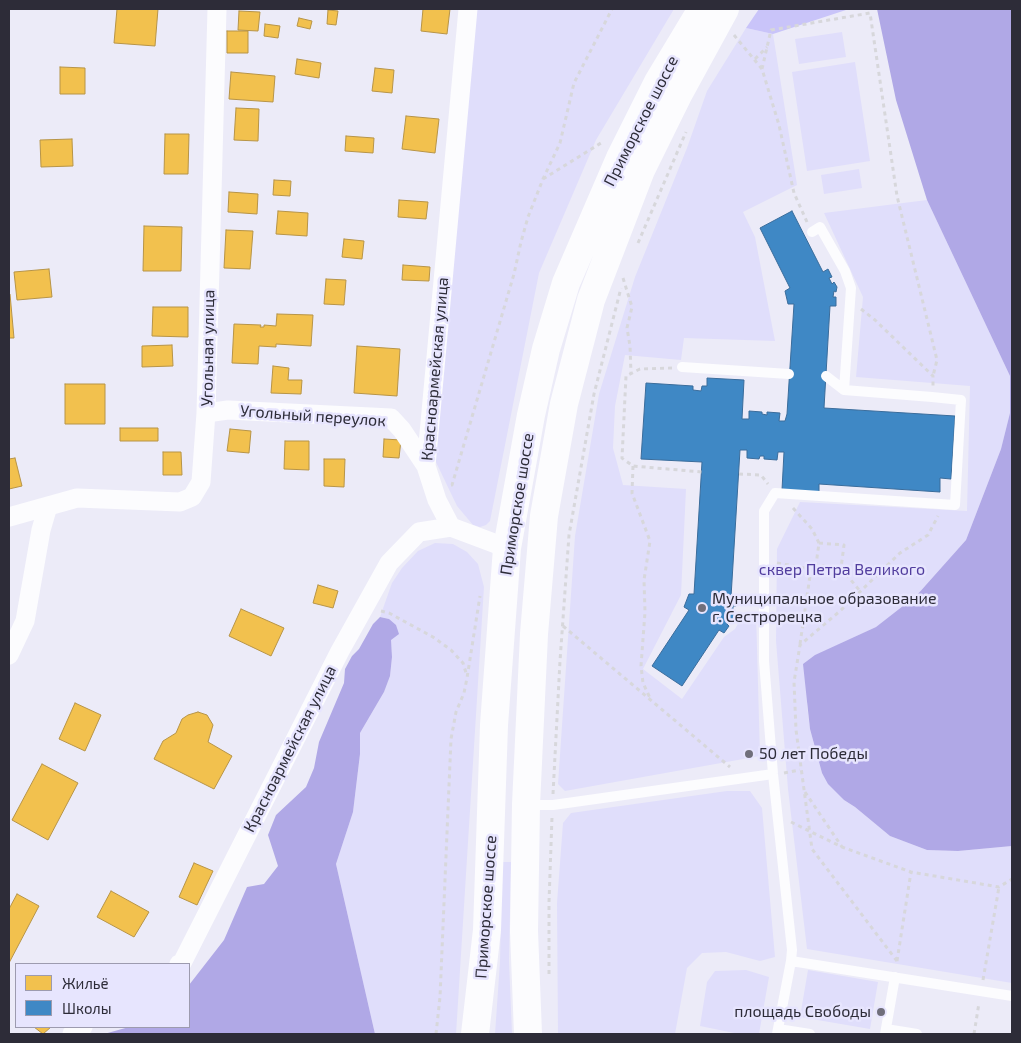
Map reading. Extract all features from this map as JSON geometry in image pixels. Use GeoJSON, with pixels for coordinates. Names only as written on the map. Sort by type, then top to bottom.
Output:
{"type":"FeatureCollection","features":[{"type":"Feature","properties":{"kind":"highway","name":"Приморское шоссе"},"geometry":{"type":"LineString","coordinates":[[475,1034],[487,930],[494,725],[508,548],[531,415],[546,349],[566,284],[620,158],[658,82],[702,9]]}},
{"type":"Feature","properties":{"kind":"highway","name":"Приморское шоссе"},"geometry":{"type":"LineString","coordinates":[[528,1034],[524,931],[526,805],[534,634],[544,516],[564,404],[591,300],[642,170],[678,95],[727,19]]}},
{"type":"Feature","properties":{"kind":"street","name":"Угольная улица"},"geometry":{"type":"LineString","coordinates":[[9,517],[76,498],[180,502],[192,497],[201,482],[206,413],[217,9]]}},
{"type":"Feature","properties":{"kind":"street","name":"Красноармейская улица"},"geometry":{"type":"LineString","coordinates":[[182,963],[340,651],[389,563],[419,532],[451,527],[437,500],[428,473],[468,9]]}},
{"type":"Feature","properties":{"kind":"street","name":"Угольный переулок"},"geometry":{"type":"LineString","coordinates":[[206,413],[228,410],[391,418],[402,430],[428,473]]}},
{"type":"Feature","properties":{"kind":"street"},"geometry":{"type":"LineString","coordinates":[[9,655],[25,621],[41,530],[48,506]]}},
{"type":"Feature","properties":{"kind":"street"},"geometry":{"type":"LineString","coordinates":[[451,527],[508,548]]}},
{"type":"Feature","properties":{"kind":"lane"},"geometry":{"type":"LineString","coordinates":[[812,232],[820,227],[845,271],[851,288],[844,390]]}},
{"type":"Feature","properties":{"kind":"lane"},"geometry":{"type":"LineString","coordinates":[[682,367],[789,374]]}},
{"type":"Feature","properties":{"kind":"lane"},"geometry":{"type":"LineString","coordinates":[[810,1034],[777,1032],[792,950],[773,774],[764,661],[764,511],[776,493],[955,505],[961,400],[932,396],[844,390],[826,376]]}},
{"type":"Feature","properties":{"kind":"lane"},"geometry":{"type":"LineString","coordinates":[[526,805],[553,805],[773,774]]}},
{"type":"Feature","properties":{"kind":"lane"},"geometry":{"type":"LineString","coordinates":[[791,961],[1012,996]]}},
{"type":"Feature","properties":{"kind":"lane"},"geometry":{"type":"LineString","coordinates":[[895,977],[885,1032],[917,1034]]}},
{"type":"Feature","properties":{"kind":"path"},"geometry":{"type":"LineString","coordinates":[[428,473],[452,485],[514,274],[521,242],[543,179],[560,143],[574,84],[612,9]]}},
{"type":"Feature","properties":{"kind":"path"},"geometry":{"type":"LineString","coordinates":[[762,69],[772,30],[870,13],[897,196],[937,360],[933,376],[932,396]]}},
{"type":"Feature","properties":{"kind":"path"},"geometry":{"type":"LineString","coordinates":[[727,19],[762,69],[779,125],[794,193],[812,232]]}},
{"type":"Feature","properties":{"kind":"path"},"geometry":{"type":"LineString","coordinates":[[755,59],[768,46]]}},
{"type":"Feature","properties":{"kind":"path"},"geometry":{"type":"LineString","coordinates":[[635,249],[688,126]]}},
{"type":"Feature","properties":{"kind":"path"},"geometry":{"type":"LineString","coordinates":[[543,179],[601,143]]}},
{"type":"Feature","properties":{"kind":"path"},"geometry":{"type":"LineString","coordinates":[[549,977],[549,902],[553,805],[562,625],[569,535],[594,394],[624,277],[632,307],[627,328],[631,374]]}},
{"type":"Feature","properties":{"kind":"path"},"geometry":{"type":"LineString","coordinates":[[850,300],[875,320],[933,376]]}},
{"type":"Feature","properties":{"kind":"path"},"geometry":{"type":"LineString","coordinates":[[682,367],[640,369],[626,376],[622,458],[633,466],[702,472]]}},
{"type":"Feature","properties":{"kind":"path"},"geometry":{"type":"LineString","coordinates":[[633,466],[632,493],[650,541],[644,580],[646,600],[641,666],[643,683],[651,700]]}},
{"type":"Feature","properties":{"kind":"path"},"geometry":{"type":"LineString","coordinates":[[738,474],[761,475],[806,523],[819,543],[816,565],[811,569],[794,682],[796,730],[812,848],[897,962]]}},
{"type":"Feature","properties":{"kind":"path"},"geometry":{"type":"LineString","coordinates":[[800,645],[840,611],[900,553],[928,535],[944,504]]}},
{"type":"Feature","properties":{"kind":"path"},"geometry":{"type":"LineString","coordinates":[[819,543],[844,545],[841,568]]}},
{"type":"Feature","properties":{"kind":"path"},"geometry":{"type":"LineString","coordinates":[[775,562],[811,569]]}},
{"type":"Feature","properties":{"kind":"path"},"geometry":{"type":"LineString","coordinates":[[816,565],[841,568],[860,591]]}},
{"type":"Feature","properties":{"kind":"path"},"geometry":{"type":"LineString","coordinates":[[378,613],[383,611],[389,613],[433,637],[451,650],[463,663],[467,678],[464,693],[456,712],[451,739],[440,998],[436,1034]]}},
{"type":"Feature","properties":{"kind":"path"},"geometry":{"type":"LineString","coordinates":[[562,625],[744,778]]}},
{"type":"Feature","properties":{"kind":"path"},"geometry":{"type":"LineString","coordinates":[[803,789],[842,847]]}},
{"type":"Feature","properties":{"kind":"path"},"geometry":{"type":"LineString","coordinates":[[778,816],[842,847],[911,872],[999,886],[1012,879]]}},
{"type":"Feature","properties":{"kind":"path"},"geometry":{"type":"LineString","coordinates":[[895,977],[911,872]]}},
{"type":"Feature","properties":{"kind":"path"},"geometry":{"type":"LineString","coordinates":[[974,1034],[999,886]]}},
{"type":"Feature","properties":{"kind":"green space"},"geometry":{"type":"Polygon","coordinates":[[[474,9],[674,9],[596,140],[539,273],[490,521],[480,527],[473,525],[457,506],[435,460],[474,9]]]}},
{"type":"Feature","properties":{"kind":"green space","name":"сквер Петра Великого"},"geometry":{"type":"Polygon","coordinates":[[[746,28],[773,34],[797,185],[743,212],[755,237],[775,341],[684,338],[681,360],[625,355],[615,406],[613,448],[623,485],[686,489],[681,595],[643,669],[682,699],[724,637],[735,629],[744,613],[756,612],[760,756],[565,791],[558,784],[575,536],[599,394],[635,277],[687,148],[707,91],[746,28]]]}},
{"type":"Feature","properties":{"kind":"green space"},"geometry":{"type":"Polygon","coordinates":[[[842,32],[846,57],[799,64],[795,39],[842,32]]]}},
{"type":"Feature","properties":{"kind":"green space"},"geometry":{"type":"Polygon","coordinates":[[[855,62],[870,161],[807,171],[792,72],[855,62]]]}},
{"type":"Feature","properties":{"kind":"green space"},"geometry":{"type":"Polygon","coordinates":[[[859,169],[862,188],[824,194],[821,175],[859,169]]]}},
{"type":"Feature","properties":{"kind":"green space","name":"сквер Петра Великого"},"geometry":{"type":"Polygon","coordinates":[[[927,200],[1010,376],[1010,413],[1001,449],[966,540],[917,595],[876,627],[816,655],[807,705],[810,729],[822,773],[844,800],[890,836],[927,850],[958,851],[1012,846],[1012,983],[807,949],[788,789],[776,641],[777,549],[800,502],[967,511],[970,386],[856,377],[863,297],[824,213],[927,200]]]}},
{"type":"Feature","properties":{"kind":"green space"},"geometry":{"type":"Polygon","coordinates":[[[435,543],[453,544],[467,552],[478,564],[484,587],[456,1034],[375,1034],[336,864],[353,812],[360,754],[360,733],[384,692],[390,676],[392,657],[389,619],[380,617],[392,583],[402,568],[418,551],[435,543]]]}},
{"type":"Feature","properties":{"kind":"green space"},"geometry":{"type":"Polygon","coordinates":[[[727,791],[750,791],[762,808],[775,957],[760,961],[726,952],[702,953],[687,968],[675,1034],[558,1034],[557,903],[563,823],[571,813],[727,791]]]}},
{"type":"Feature","properties":{"kind":"green space"},"geometry":{"type":"Polygon","coordinates":[[[502,862],[511,862],[509,961],[512,1034],[495,1034],[500,962],[502,862]]]}},
{"type":"Feature","properties":{"kind":"green space"},"geometry":{"type":"Polygon","coordinates":[[[746,970],[769,977],[759,1034],[739,1034],[700,1026],[707,982],[715,971],[746,970]]]}},
{"type":"Feature","properties":{"kind":"green space"},"geometry":{"type":"Polygon","coordinates":[[[808,970],[878,982],[870,1029],[800,1017],[808,970]]]}},
{"type":"Feature","properties":{"kind":"shaded area"},"geometry":{"type":"Polygon","coordinates":[[[759,9],[849,9],[773,34],[746,28],[759,9]]]}},
{"type":"Feature","properties":{"kind":"shaded area"},"geometry":{"type":"Polygon","coordinates":[[[877,9],[1012,9],[1012,846],[958,851],[927,850],[890,836],[844,800],[828,784],[822,773],[810,729],[803,664],[815,655],[876,627],[917,595],[966,540],[1001,449],[1010,413],[1010,376],[927,200],[896,100],[877,9]]]}},
{"type":"Feature","properties":{"kind":"shaded area"},"geometry":{"type":"Polygon","coordinates":[[[380,617],[389,619],[396,625],[399,634],[391,640],[390,676],[384,692],[360,733],[360,754],[353,812],[336,864],[375,1034],[104,1034],[125,1028],[190,1028],[190,984],[224,940],[247,887],[264,884],[278,866],[268,835],[276,815],[306,787],[314,768],[319,742],[344,683],[345,669],[373,624],[380,617]]]}},
{"type":"Feature","properties":{"kind":"building: Жильё"},"geometry":{"type":"Polygon","coordinates":[[[117,9],[158,9],[155,46],[114,43],[117,9]]]}},
{"type":"Feature","properties":{"kind":"building: Жильё"},"geometry":{"type":"Polygon","coordinates":[[[423,9],[450,9],[447,34],[421,31],[423,9]]]}},
{"type":"Feature","properties":{"kind":"building: Жильё"},"geometry":{"type":"Polygon","coordinates":[[[328,10],[338,11],[336,25],[327,24],[328,10]]]}},
{"type":"Feature","properties":{"kind":"building: Жильё"},"geometry":{"type":"Polygon","coordinates":[[[239,11],[260,12],[258,31],[238,30],[239,11]]]}},
{"type":"Feature","properties":{"kind":"building: Жильё"},"geometry":{"type":"Polygon","coordinates":[[[299,18],[312,21],[310,29],[297,26],[299,18]]]}},
{"type":"Feature","properties":{"kind":"building: Жильё"},"geometry":{"type":"Polygon","coordinates":[[[265,24],[280,26],[278,38],[264,36],[265,24]]]}},
{"type":"Feature","properties":{"kind":"building: Жильё"},"geometry":{"type":"Polygon","coordinates":[[[227,31],[248,31],[248,53],[227,53],[227,31]]]}},
{"type":"Feature","properties":{"kind":"building: Жильё"},"geometry":{"type":"Polygon","coordinates":[[[297,59],[321,63],[319,78],[295,74],[297,59]]]}},
{"type":"Feature","properties":{"kind":"building: Жильё"},"geometry":{"type":"Polygon","coordinates":[[[60,67],[85,68],[85,94],[60,94],[60,67]]]}},
{"type":"Feature","properties":{"kind":"building: Жильё"},"geometry":{"type":"Polygon","coordinates":[[[375,68],[394,70],[392,93],[372,91],[375,68]]]}},
{"type":"Feature","properties":{"kind":"building: Жильё"},"geometry":{"type":"Polygon","coordinates":[[[231,72],[275,76],[273,102],[229,99],[231,72]]]}},
{"type":"Feature","properties":{"kind":"building: Жильё"},"geometry":{"type":"Polygon","coordinates":[[[236,108],[259,109],[258,141],[234,140],[236,108]]]}},
{"type":"Feature","properties":{"kind":"building: Жильё"},"geometry":{"type":"Polygon","coordinates":[[[406,116],[439,119],[435,153],[402,149],[406,116]]]}},
{"type":"Feature","properties":{"kind":"building: Жильё"},"geometry":{"type":"Polygon","coordinates":[[[165,134],[189,134],[188,174],[164,174],[165,134]]]}},
{"type":"Feature","properties":{"kind":"building: Жильё"},"geometry":{"type":"Polygon","coordinates":[[[346,136],[374,138],[373,153],[345,151],[346,136]]]}},
{"type":"Feature","properties":{"kind":"building: Жильё"},"geometry":{"type":"Polygon","coordinates":[[[72,139],[73,166],[41,167],[40,140],[72,139]]]}},
{"type":"Feature","properties":{"kind":"building: Жильё"},"geometry":{"type":"Polygon","coordinates":[[[274,180],[291,181],[290,196],[273,195],[274,180]]]}},
{"type":"Feature","properties":{"kind":"building: Жильё"},"geometry":{"type":"Polygon","coordinates":[[[229,192],[258,194],[257,214],[228,212],[229,192]]]}},
{"type":"Feature","properties":{"kind":"building: Жильё"},"geometry":{"type":"Polygon","coordinates":[[[399,200],[428,202],[426,219],[398,217],[399,200]]]}},
{"type":"Feature","properties":{"kind":"building: Жильё"},"geometry":{"type":"Polygon","coordinates":[[[278,211],[308,213],[307,236],[276,234],[278,211]]]}},
{"type":"Feature","properties":{"kind":"building: Жильё"},"geometry":{"type":"Polygon","coordinates":[[[144,226],[182,227],[181,271],[143,271],[144,226]]]}},
{"type":"Feature","properties":{"kind":"building: Жильё"},"geometry":{"type":"Polygon","coordinates":[[[226,230],[253,231],[250,269],[224,268],[226,230]]]}},
{"type":"Feature","properties":{"kind":"building: Жильё"},"geometry":{"type":"Polygon","coordinates":[[[344,239],[364,241],[362,259],[342,257],[344,239]]]}},
{"type":"Feature","properties":{"kind":"building: Жильё"},"geometry":{"type":"Polygon","coordinates":[[[403,265],[430,267],[429,281],[402,280],[403,265]]]}},
{"type":"Feature","properties":{"kind":"building: Жильё"},"geometry":{"type":"Polygon","coordinates":[[[49,269],[52,297],[17,300],[14,272],[49,269]]]}},
{"type":"Feature","properties":{"kind":"building: Жильё"},"geometry":{"type":"Polygon","coordinates":[[[326,279],[346,280],[344,305],[324,304],[326,279]]]}},
{"type":"Feature","properties":{"kind":"building: Жильё"},"geometry":{"type":"Polygon","coordinates":[[[10,294],[14,338],[9,338],[10,294]]]}},
{"type":"Feature","properties":{"kind":"building: Жильё"},"geometry":{"type":"Polygon","coordinates":[[[153,307],[188,307],[188,337],[152,336],[153,307]]]}},
{"type":"Feature","properties":{"kind":"building: Жильё"},"geometry":{"type":"Polygon","coordinates":[[[277,314],[313,315],[311,346],[276,344],[276,347],[259,346],[258,364],[232,363],[234,324],[261,325],[260,327],[264,327],[264,325],[276,326],[277,314]]]}},
{"type":"Feature","properties":{"kind":"building: Жильё"},"geometry":{"type":"Polygon","coordinates":[[[172,345],[173,366],[142,367],[142,346],[172,345]]]}},
{"type":"Feature","properties":{"kind":"building: Жильё"},"geometry":{"type":"Polygon","coordinates":[[[357,346],[400,349],[397,396],[354,393],[357,346]]]}},
{"type":"Feature","properties":{"kind":"building: Жильё"},"geometry":{"type":"Polygon","coordinates":[[[273,366],[289,368],[288,380],[302,380],[301,394],[271,393],[273,366]]]}},
{"type":"Feature","properties":{"kind":"building: Жильё"},"geometry":{"type":"Polygon","coordinates":[[[65,384],[105,384],[105,424],[65,424],[65,384]]]}},
{"type":"Feature","properties":{"kind":"building: Жильё"},"geometry":{"type":"Polygon","coordinates":[[[120,428],[158,428],[158,441],[120,441],[120,428]]]}},
{"type":"Feature","properties":{"kind":"building: Жильё"},"geometry":{"type":"Polygon","coordinates":[[[230,429],[251,431],[249,453],[227,451],[230,429]]]}},
{"type":"Feature","properties":{"kind":"building: Жильё"},"geometry":{"type":"Polygon","coordinates":[[[384,439],[401,440],[399,458],[383,457],[384,439]]]}},
{"type":"Feature","properties":{"kind":"building: Жильё"},"geometry":{"type":"Polygon","coordinates":[[[285,441],[309,441],[309,470],[284,469],[285,441]]]}},
{"type":"Feature","properties":{"kind":"building: Жильё"},"geometry":{"type":"Polygon","coordinates":[[[163,452],[181,452],[182,475],[163,475],[163,452]]]}},
{"type":"Feature","properties":{"kind":"building: Жильё"},"geometry":{"type":"Polygon","coordinates":[[[15,458],[22,486],[9,489],[9,459],[15,458]]]}},
{"type":"Feature","properties":{"kind":"building: Жильё"},"geometry":{"type":"Polygon","coordinates":[[[324,459],[345,459],[344,487],[324,486],[324,459]]]}},
{"type":"Feature","properties":{"kind":"building: Жильё"},"geometry":{"type":"Polygon","coordinates":[[[318,585],[338,591],[333,608],[313,603],[318,585]]]}},
{"type":"Feature","properties":{"kind":"building: Жильё"},"geometry":{"type":"Polygon","coordinates":[[[241,609],[284,628],[271,656],[229,636],[241,609]]]}},
{"type":"Feature","properties":{"kind":"building: Жильё"},"geometry":{"type":"Polygon","coordinates":[[[75,703],[101,715],[85,751],[59,739],[75,703]]]}},
{"type":"Feature","properties":{"kind":"building: Жильё"},"geometry":{"type":"Polygon","coordinates":[[[198,712],[207,715],[213,725],[208,742],[232,756],[214,789],[154,759],[163,741],[176,733],[182,719],[198,712]]]}},
{"type":"Feature","properties":{"kind":"building: Жильё"},"geometry":{"type":"Polygon","coordinates":[[[42,764],[78,783],[48,840],[12,820],[42,764]]]}},
{"type":"Feature","properties":{"kind":"building: Жильё"},"geometry":{"type":"Polygon","coordinates":[[[194,863],[213,871],[197,905],[179,897],[194,863]]]}},
{"type":"Feature","properties":{"kind":"building: Жильё"},"geometry":{"type":"Polygon","coordinates":[[[111,891],[149,912],[134,937],[97,917],[111,891]]]}},
{"type":"Feature","properties":{"kind":"building: Жильё"},"geometry":{"type":"Polygon","coordinates":[[[17,894],[39,906],[9,963],[9,909],[17,894]]]}},
{"type":"Feature","properties":{"kind":"building: Жильё"},"geometry":{"type":"Polygon","coordinates":[[[35,1028],[50,1028],[43,1034],[35,1028]]]}},
{"type":"Feature","properties":{"kind":"building: Школы"},"geometry":{"type":"Polygon","coordinates":[[[792,211],[823,272],[828,269],[832,277],[829,278],[832,284],[834,282],[837,287],[833,297],[836,297],[836,306],[830,306],[824,408],[955,416],[951,479],[940,478],[940,492],[819,484],[819,492],[782,490],[784,452],[778,452],[777,460],[764,459],[764,456],[760,456],[759,459],[747,458],[747,450],[740,450],[731,597],[737,597],[736,606],[733,606],[733,612],[736,612],[735,617],[732,621],[730,619],[728,621],[727,624],[729,626],[724,633],[719,630],[682,686],[652,666],[689,610],[684,607],[689,594],[694,594],[702,462],[641,459],[646,383],[693,386],[693,390],[701,391],[702,386],[707,386],[707,378],[744,380],[742,419],[749,419],[749,411],[762,412],[762,414],[767,415],[767,412],[780,413],[779,421],[785,421],[794,304],[788,304],[785,291],[790,288],[760,228],[792,211]]]}},
{"type":"Feature","properties":{"kind":"place","name":"Муниципальное образование г. Сестрорецка"},"geometry":{"type":"Point","coordinates":[702,608]}},
{"type":"Feature","properties":{"kind":"place","name":"50 лет Победы"},"geometry":{"type":"Point","coordinates":[749,754]}},
{"type":"Feature","properties":{"kind":"place","name":"площадь Свободы"},"geometry":{"type":"Point","coordinates":[881,1012]}}]}
